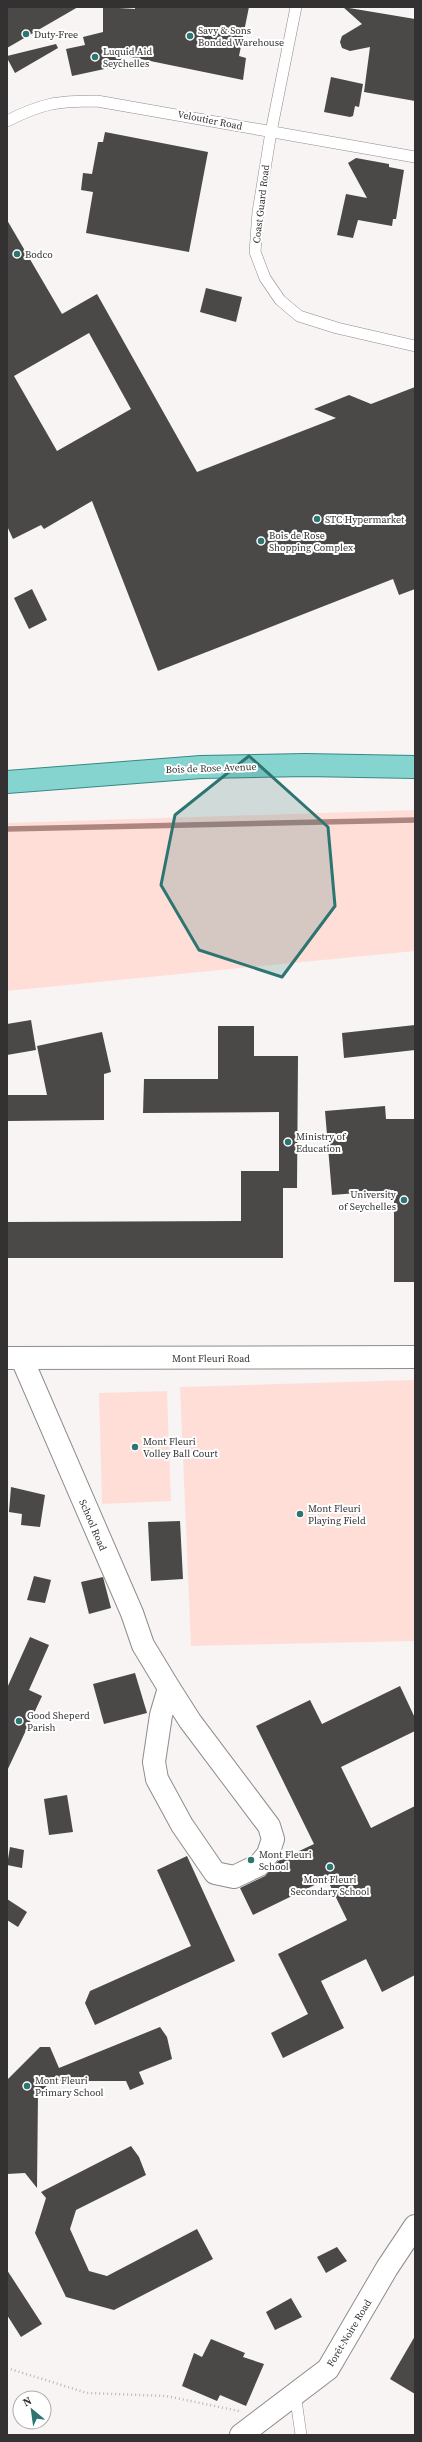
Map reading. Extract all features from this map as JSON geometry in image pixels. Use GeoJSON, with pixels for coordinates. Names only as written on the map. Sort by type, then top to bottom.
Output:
{"type":"FeatureCollection","features":[{"type":"Feature","properties":{"kind":"main road","name":"Bois de Rose Avenue"},"geometry":{"type":"LineString","coordinates":[[7,782],[201,767],[305,765],[415,767]]}},
{"type":"Feature","properties":{"kind":"street","name":"Mont Fleuri Road"},"geometry":{"type":"LineString","coordinates":[[14,1359],[415,1357]]}},
{"type":"Feature","properties":{"kind":"street","name":"School Road"},"geometry":{"type":"LineString","coordinates":[[14,1359],[132,1613],[143,1645],[168,1688],[190,1721],[257,1808],[269,1826],[274,1839],[268,1854],[259,1865],[234,1877],[215,1873],[182,1825],[157,1779],[154,1762],[161,1715],[168,1688]]}},
{"type":"Feature","properties":{"kind":"street","name":"Forêt-Noire Road"},"geometry":{"type":"LineString","coordinates":[[241,2435],[295,2392],[328,2369],[387,2268],[415,2226]]}},
{"type":"Feature","properties":{"kind":"lane","name":"Coast Guard Road"},"geometry":{"type":"LineString","coordinates":[[296,7],[271,132],[258,212],[255,252],[265,278],[280,300],[299,316],[337,328],[415,346]]}},
{"type":"Feature","properties":{"kind":"lane","name":"Veloutier Road"},"geometry":{"type":"LineString","coordinates":[[7,121],[33,108],[60,101],[97,101],[415,158]]}},
{"type":"Feature","properties":{"kind":"lane"},"geometry":{"type":"LineString","coordinates":[[295,2392],[301,2435]]}},
{"type":"Feature","properties":{"kind":"path"},"geometry":{"type":"LineString","coordinates":[[7,2368],[86,2393],[166,2396],[245,2412],[260,2419]]}},
{"type":"Feature","properties":{"kind":"highlighted area"},"geometry":{"type":"Polygon","coordinates":[[[249,756],[328,827],[335,906],[282,977],[199,950],[161,885],[175,815],[249,756]]]}},
{"type":"Feature","properties":{"kind":"shaded area"},"geometry":{"type":"Polygon","coordinates":[[[415,810],[415,951],[7,991],[7,823],[415,810]]]}},
{"type":"Feature","properties":{"kind":"shaded area","name":"Mont Fleuri Playing Field"},"geometry":{"type":"Polygon","coordinates":[[[415,1380],[415,1641],[191,1646],[180,1387],[415,1380]]]}},
{"type":"Feature","properties":{"kind":"shaded area","name":"Mont Fleuri Volley Ball Court"},"geometry":{"type":"Polygon","coordinates":[[[167,1391],[171,1501],[102,1504],[99,1393],[167,1391]]]}},
{"type":"Feature","properties":{"kind":"building"},"geometry":{"type":"Polygon","coordinates":[[[7,7],[78,7],[7,48],[7,7]]]}},
{"type":"Feature","properties":{"kind":"building","name":"Savy & Sons Bonded Warehouse"},"geometry":{"type":"Polygon","coordinates":[[[103,7],[135,9],[135,7],[249,7],[239,56],[246,58],[243,80],[121,55],[123,65],[72,76],[66,49],[85,45],[83,37],[103,32],[103,7]]]}},
{"type":"Feature","properties":{"kind":"building"},"geometry":{"type":"Polygon","coordinates":[[[343,7],[415,19],[415,101],[364,92],[370,47],[350,51],[342,48],[340,42],[342,36],[362,24],[343,7]]]}},
{"type":"Feature","properties":{"kind":"building"},"geometry":{"type":"Polygon","coordinates":[[[56,44],[58,48],[15,73],[7,58],[7,56],[56,44]]]}},
{"type":"Feature","properties":{"kind":"building"},"geometry":{"type":"Polygon","coordinates":[[[331,77],[363,84],[359,107],[355,106],[353,116],[350,117],[324,112],[331,77]]]}},
{"type":"Feature","properties":{"kind":"building"},"geometry":{"type":"Polygon","coordinates":[[[105,132],[208,152],[189,252],[86,233],[93,192],[81,190],[83,173],[92,174],[98,142],[103,142],[105,132]]]}},
{"type":"Feature","properties":{"kind":"building"},"geometry":{"type":"Polygon","coordinates":[[[356,158],[389,164],[389,167],[404,170],[396,219],[393,219],[392,226],[358,220],[353,238],[337,235],[346,194],[367,198],[348,163],[356,158]]]}},
{"type":"Feature","properties":{"kind":"building","name":"Bois de Rose Shopping Complex"},"geometry":{"type":"Polygon","coordinates":[[[7,220],[62,314],[97,294],[197,472],[336,418],[314,409],[349,395],[371,404],[415,387],[415,589],[399,595],[393,579],[158,671],[92,501],[44,529],[41,525],[13,539],[7,526],[7,220]],[[89,333],[14,376],[57,451],[131,409],[89,333]]]}},
{"type":"Feature","properties":{"kind":"building"},"geometry":{"type":"Polygon","coordinates":[[[206,288],[242,297],[236,322],[200,312],[206,288]]]}},
{"type":"Feature","properties":{"kind":"building"},"geometry":{"type":"Polygon","coordinates":[[[32,589],[47,620],[29,629],[14,598],[32,589]]]}},
{"type":"Feature","properties":{"kind":"building"},"geometry":{"type":"Polygon","coordinates":[[[31,1020],[36,1050],[7,1055],[7,1024],[31,1020]]]}},
{"type":"Feature","properties":{"kind":"building"},"geometry":{"type":"Polygon","coordinates":[[[415,1025],[415,1050],[344,1058],[342,1033],[415,1025]]]}},
{"type":"Feature","properties":{"kind":"building","name":"Ministry of Education"},"geometry":{"type":"Polygon","coordinates":[[[218,1026],[254,1026],[254,1056],[298,1056],[297,1188],[283,1188],[283,1258],[7,1258],[7,1222],[241,1221],[241,1171],[279,1171],[279,1112],[143,1113],[144,1079],[218,1079],[218,1026]]]}},
{"type":"Feature","properties":{"kind":"building"},"geometry":{"type":"Polygon","coordinates":[[[102,1032],[111,1072],[104,1074],[104,1120],[7,1121],[7,1095],[47,1095],[37,1046],[102,1032]]]}},
{"type":"Feature","properties":{"kind":"building"},"geometry":{"type":"Polygon","coordinates":[[[385,1106],[386,1119],[415,1119],[415,1282],[394,1282],[394,1190],[332,1195],[325,1111],[385,1106]]]}},
{"type":"Feature","properties":{"kind":"building"},"geometry":{"type":"Polygon","coordinates":[[[11,1487],[45,1495],[40,1527],[21,1525],[22,1514],[9,1512],[11,1487]]]}},
{"type":"Feature","properties":{"kind":"building"},"geometry":{"type":"Polygon","coordinates":[[[180,1521],[183,1579],[151,1581],[148,1522],[180,1521]]]}},
{"type":"Feature","properties":{"kind":"building"},"geometry":{"type":"Polygon","coordinates":[[[34,1576],[51,1580],[45,1603],[27,1600],[34,1576]]]}},
{"type":"Feature","properties":{"kind":"building"},"geometry":{"type":"Polygon","coordinates":[[[103,1577],[111,1608],[89,1614],[81,1582],[103,1577]]]}},
{"type":"Feature","properties":{"kind":"building"},"geometry":{"type":"Polygon","coordinates":[[[30,1637],[49,1645],[29,1690],[42,1696],[7,1771],[7,1688],[30,1637]]]}},
{"type":"Feature","properties":{"kind":"building"},"geometry":{"type":"Polygon","coordinates":[[[135,1673],[147,1713],[104,1724],[93,1684],[135,1673]]]}},
{"type":"Feature","properties":{"kind":"building","name":"Mont Fleuri Secondary School"},"geometry":{"type":"Polygon","coordinates":[[[400,1686],[415,1718],[415,1731],[341,1767],[371,1828],[415,1806],[415,1975],[382,1992],[366,1959],[321,1981],[344,2028],[283,2058],[271,2033],[308,2014],[278,1954],[347,1920],[327,1879],[253,1915],[240,1888],[265,1876],[278,1861],[314,1844],[256,1726],[310,1700],[322,1724],[400,1686]]]}},
{"type":"Feature","properties":{"kind":"building"},"geometry":{"type":"Polygon","coordinates":[[[67,1795],[73,1832],[49,1835],[44,1799],[67,1795]]]}},
{"type":"Feature","properties":{"kind":"building"},"geometry":{"type":"Polygon","coordinates":[[[10,1847],[24,1850],[22,1868],[7,1865],[10,1847]]]}},
{"type":"Feature","properties":{"kind":"building"},"geometry":{"type":"Polygon","coordinates":[[[187,1856],[235,1961],[95,2025],[85,2003],[90,1991],[191,1946],[157,1870],[187,1856]]]}},
{"type":"Feature","properties":{"kind":"building"},"geometry":{"type":"Polygon","coordinates":[[[7,1899],[27,1912],[18,1927],[7,1920],[7,1899]]]}},
{"type":"Feature","properties":{"kind":"building"},"geometry":{"type":"Polygon","coordinates":[[[160,2027],[167,2037],[172,2059],[139,2072],[144,2084],[130,2090],[126,2081],[52,2081],[38,2094],[37,2188],[25,2173],[7,2174],[7,2080],[40,2047],[50,2047],[59,2068],[160,2027]]]}},
{"type":"Feature","properties":{"kind":"building"},"geometry":{"type":"Polygon","coordinates":[[[131,2146],[139,2157],[146,2175],[76,2210],[70,2229],[89,2271],[107,2276],[197,2229],[213,2259],[114,2310],[66,2297],[35,2233],[46,2198],[41,2192],[131,2146]]]}},
{"type":"Feature","properties":{"kind":"building"},"geometry":{"type":"Polygon","coordinates":[[[337,2247],[347,2261],[326,2273],[317,2257],[337,2247]]]}},
{"type":"Feature","properties":{"kind":"building"},"geometry":{"type":"Polygon","coordinates":[[[7,2270],[42,2324],[21,2337],[7,2315],[7,2270]]]}},
{"type":"Feature","properties":{"kind":"building"},"geometry":{"type":"Polygon","coordinates":[[[291,2298],[302,2317],[275,2330],[266,2312],[291,2298]]]}},
{"type":"Feature","properties":{"kind":"building"},"geometry":{"type":"Polygon","coordinates":[[[415,2336],[415,2394],[390,2379],[415,2336]]]}},
{"type":"Feature","properties":{"kind":"building"},"geometry":{"type":"Polygon","coordinates":[[[211,2339],[245,2353],[243,2357],[264,2364],[246,2406],[220,2395],[217,2401],[182,2386],[194,2353],[202,2357],[211,2339]]]}},
{"type":"Feature","properties":{"kind":"waterway"},"geometry":{"type":"LineString","coordinates":[[7,829],[415,820]]}},
{"type":"Feature","properties":{"kind":"place","name":"Duty-Free"},"geometry":{"type":"Point","coordinates":[26,34]}},
{"type":"Feature","properties":{"kind":"place","name":"Savy & Sons Bonded Warehouse"},"geometry":{"type":"Point","coordinates":[190,36]}},
{"type":"Feature","properties":{"kind":"place","name":"Luquid Aid Seychelles"},"geometry":{"type":"Point","coordinates":[95,57]}},
{"type":"Feature","properties":{"kind":"place","name":"Bodco"},"geometry":{"type":"Point","coordinates":[17,254]}},
{"type":"Feature","properties":{"kind":"place","name":"STC Hypermarket"},"geometry":{"type":"Point","coordinates":[317,519]}},
{"type":"Feature","properties":{"kind":"place","name":"Bois de Rose Shopping Complex"},"geometry":{"type":"Point","coordinates":[261,541]}},
{"type":"Feature","properties":{"kind":"place","name":"Ministry of Education"},"geometry":{"type":"Point","coordinates":[288,1142]}},
{"type":"Feature","properties":{"kind":"place","name":"University of Seychelles"},"geometry":{"type":"Point","coordinates":[404,1200]}},
{"type":"Feature","properties":{"kind":"place","name":"Mont Fleuri Volley Ball Court"},"geometry":{"type":"Point","coordinates":[135,1447]}},
{"type":"Feature","properties":{"kind":"place","name":"Mont Fleuri Playing Field"},"geometry":{"type":"Point","coordinates":[300,1514]}},
{"type":"Feature","properties":{"kind":"place","name":"Good Sheperd Parish"},"geometry":{"type":"Point","coordinates":[19,1721]}},
{"type":"Feature","properties":{"kind":"place","name":"Mont Fleuri School"},"geometry":{"type":"Point","coordinates":[251,1860]}},
{"type":"Feature","properties":{"kind":"place","name":"Mont Fleuri Secondary School"},"geometry":{"type":"Point","coordinates":[330,1867]}},
{"type":"Feature","properties":{"kind":"place","name":"Mont Fleuri Primary School"},"geometry":{"type":"Point","coordinates":[27,2086]}}]}
